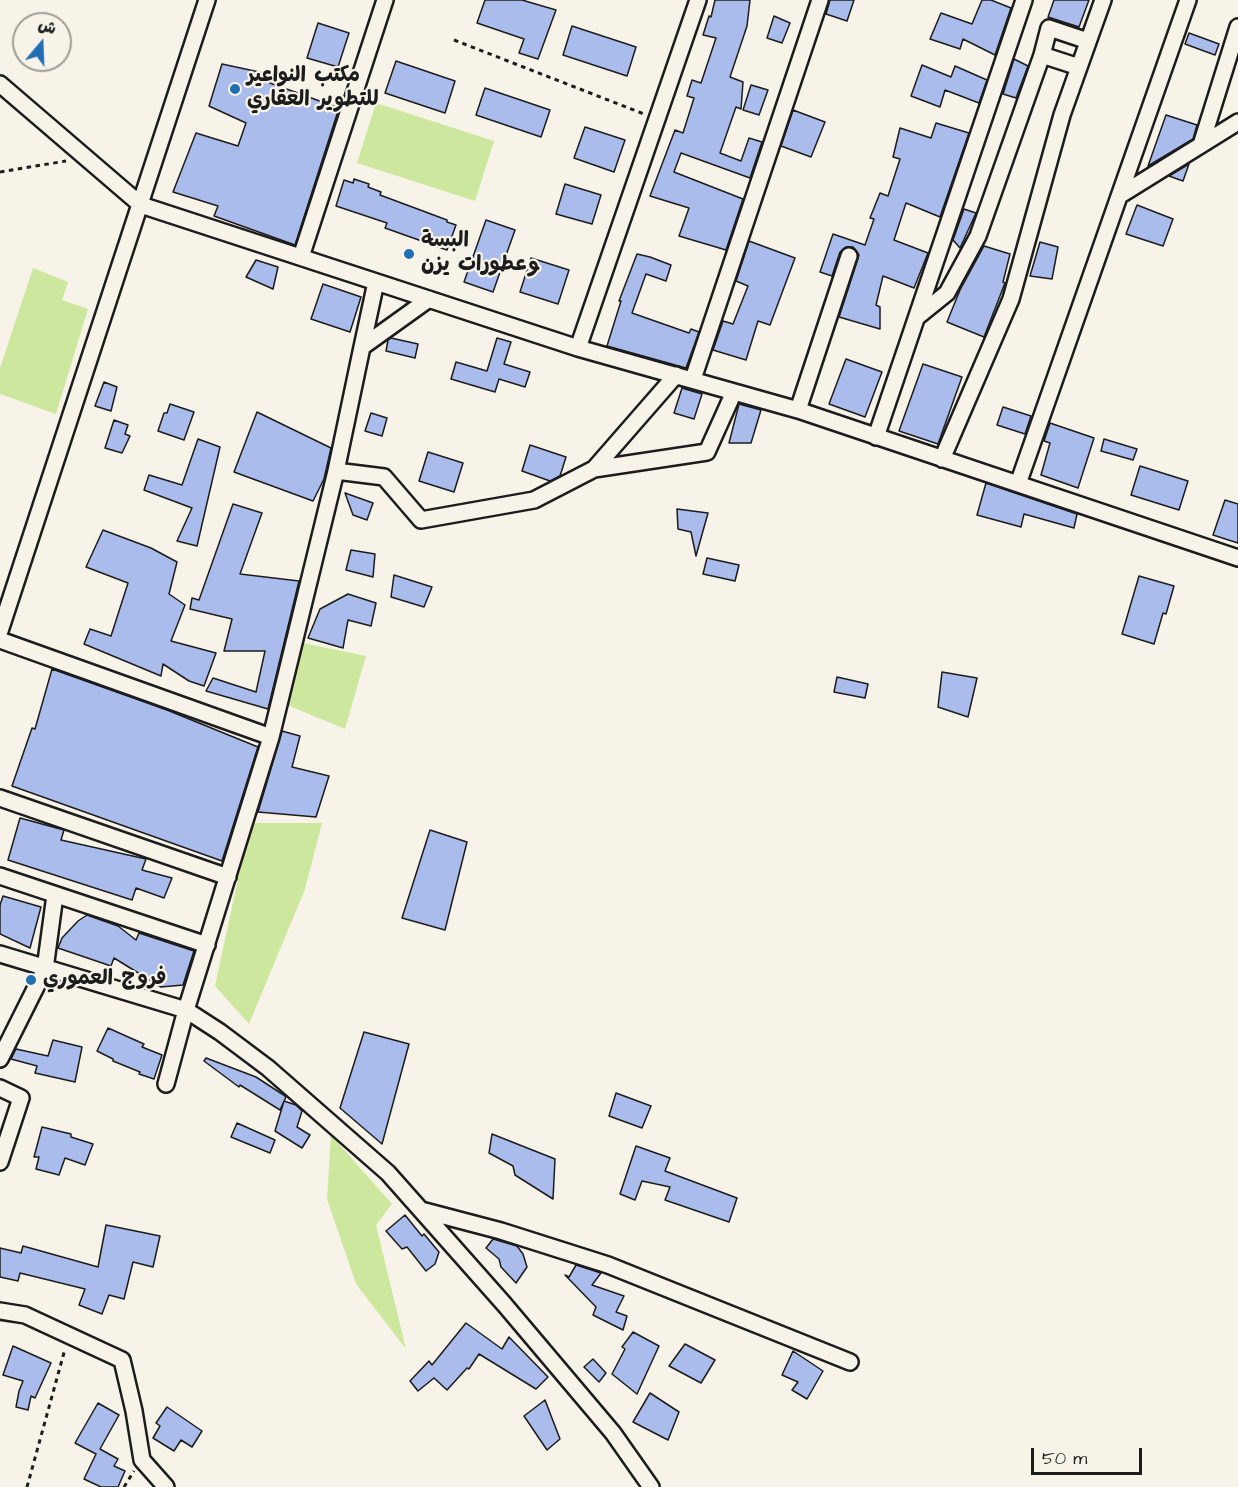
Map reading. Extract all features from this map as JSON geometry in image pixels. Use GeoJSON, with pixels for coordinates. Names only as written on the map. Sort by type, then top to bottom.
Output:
{"type":"FeatureCollection","features":[{"type":"Feature","properties":{"kind":"street"},"geometry":{"type":"LineString","coordinates":[[0,631],[207,0]]}},
{"type":"Feature","properties":{"kind":"street"},"geometry":{"type":"LineString","coordinates":[[301,257],[386,0]]}},
{"type":"Feature","properties":{"kind":"street"},"geometry":{"type":"LineString","coordinates":[[578,348],[698,0]]}},
{"type":"Feature","properties":{"kind":"street"},"geometry":{"type":"LineString","coordinates":[[693,379],[820,0]]}},
{"type":"Feature","properties":{"kind":"street"},"geometry":{"type":"LineString","coordinates":[[876,437],[1024,0]]}},
{"type":"Feature","properties":{"kind":"street"},"geometry":{"type":"LineString","coordinates":[[942,459],[1011,299],[1062,115],[1103,0]]}},
{"type":"Feature","properties":{"kind":"street"},"geometry":{"type":"LineString","coordinates":[[1018,484],[1188,0]]}},
{"type":"Feature","properties":{"kind":"street"},"geometry":{"type":"LineString","coordinates":[[1201,145],[1238,27]]}},
{"type":"Feature","properties":{"kind":"street"},"geometry":{"type":"LineString","coordinates":[[916,318],[947,293],[978,236],[1042,55],[1049,28],[1088,41]]}},
{"type":"Feature","properties":{"kind":"street"},"geometry":{"type":"LineString","coordinates":[[1042,55],[1079,67]]}},
{"type":"Feature","properties":{"kind":"street"},"geometry":{"type":"LineString","coordinates":[[0,84],[141,204],[578,348],[798,410],[1238,558]]}},
{"type":"Feature","properties":{"kind":"street"},"geometry":{"type":"LineString","coordinates":[[1119,196],[1238,122]]}},
{"type":"Feature","properties":{"kind":"street"},"geometry":{"type":"LineString","coordinates":[[798,410],[849,256]]}},
{"type":"Feature","properties":{"kind":"street"},"geometry":{"type":"LineString","coordinates":[[165,1084],[271,737],[336,471],[376,282]]}},
{"type":"Feature","properties":{"kind":"street"},"geometry":{"type":"LineString","coordinates":[[362,347],[429,299]]}},
{"type":"Feature","properties":{"kind":"street"},"geometry":{"type":"LineString","coordinates":[[594,470],[676,375]]}},
{"type":"Feature","properties":{"kind":"street"},"geometry":{"type":"LineString","coordinates":[[336,471],[384,477],[422,520],[534,500],[594,470],[707,452],[734,392]]}},
{"type":"Feature","properties":{"kind":"street"},"geometry":{"type":"LineString","coordinates":[[0,578],[15,584]]}},
{"type":"Feature","properties":{"kind":"street"},"geometry":{"type":"LineString","coordinates":[[0,640],[271,737]]}},
{"type":"Feature","properties":{"kind":"street"},"geometry":{"type":"LineString","coordinates":[[0,798],[228,877]]}},
{"type":"Feature","properties":{"kind":"street"},"geometry":{"type":"LineString","coordinates":[[0,876],[207,945]]}},
{"type":"Feature","properties":{"kind":"street"},"geometry":{"type":"LineString","coordinates":[[0,1059],[45,969],[55,895]]}},
{"type":"Feature","properties":{"kind":"street"},"geometry":{"type":"LineString","coordinates":[[0,954],[186,1010],[268,1068],[388,1173],[504,1304],[598,1416],[651,1487]]}},
{"type":"Feature","properties":{"kind":"street"},"geometry":{"type":"LineString","coordinates":[[0,1088],[21,1098],[0,1162]]}},
{"type":"Feature","properties":{"kind":"street"},"geometry":{"type":"LineString","coordinates":[[420,1209],[501,1231],[608,1265],[850,1362]]}},
{"type":"Feature","properties":{"kind":"street"},"geometry":{"type":"LineString","coordinates":[[0,1311],[25,1315],[122,1360],[134,1411],[141,1460],[166,1487]]}},
{"type":"Feature","properties":{"kind":"path"},"geometry":{"type":"LineString","coordinates":[[454,40],[657,118]]}},
{"type":"Feature","properties":{"kind":"path"},"geometry":{"type":"LineString","coordinates":[[0,172],[69,160]]}},
{"type":"Feature","properties":{"kind":"path"},"geometry":{"type":"LineString","coordinates":[[27,1487],[69,1336]]}},
{"type":"Feature","properties":{"kind":"green space"},"geometry":{"type":"Polygon","coordinates":[[[376,103],[494,141],[475,201],[357,163],[376,103]]]}},
{"type":"Feature","properties":{"kind":"green space"},"geometry":{"type":"Polygon","coordinates":[[[33,268],[68,282],[62,300],[88,309],[56,414],[0,394],[0,368],[33,268]]]}},
{"type":"Feature","properties":{"kind":"green space"},"geometry":{"type":"Polygon","coordinates":[[[303,643],[366,656],[345,729],[287,705],[303,643]]]}},
{"type":"Feature","properties":{"kind":"green space"},"geometry":{"type":"Polygon","coordinates":[[[250,823],[322,823],[305,889],[249,1024],[215,986],[250,823]]]}},
{"type":"Feature","properties":{"kind":"green space"},"geometry":{"type":"Polygon","coordinates":[[[331,1135],[392,1204],[376,1225],[406,1349],[356,1284],[327,1199],[331,1135]]]}},
{"type":"Feature","properties":{"kind":"building"},"geometry":{"type":"Polygon","coordinates":[[[485,0],[522,0],[556,10],[538,59],[519,53],[524,39],[477,23],[485,0]]]}},
{"type":"Feature","properties":{"kind":"building"},"geometry":{"type":"Polygon","coordinates":[[[715,0],[750,0],[747,26],[730,77],[743,82],[741,109],[736,107],[720,153],[741,161],[749,138],[762,142],[750,178],[681,153],[674,172],[743,199],[726,250],[679,236],[689,208],[650,196],[675,130],[683,133],[694,98],[687,96],[692,80],[701,83],[716,38],[703,35],[715,0]]]}},
{"type":"Feature","properties":{"kind":"building"},"geometry":{"type":"Polygon","coordinates":[[[830,0],[854,0],[847,21],[826,14],[830,0]]]}},
{"type":"Feature","properties":{"kind":"building"},"geometry":{"type":"Polygon","coordinates":[[[982,0],[991,0],[1011,8],[995,55],[963,39],[960,49],[930,39],[941,13],[972,24],[982,0]]]}},
{"type":"Feature","properties":{"kind":"building"},"geometry":{"type":"Polygon","coordinates":[[[1054,0],[1089,0],[1079,27],[1048,17],[1054,0]]]}},
{"type":"Feature","properties":{"kind":"building"},"geometry":{"type":"Polygon","coordinates":[[[774,16],[790,23],[782,43],[767,38],[774,16]]]}},
{"type":"Feature","properties":{"kind":"building"},"geometry":{"type":"Polygon","coordinates":[[[318,23],[349,33],[338,67],[307,58],[318,23]]]}},
{"type":"Feature","properties":{"kind":"building"},"geometry":{"type":"Polygon","coordinates":[[[572,26],[636,47],[627,76],[563,55],[572,26]]]}},
{"type":"Feature","properties":{"kind":"building"},"geometry":{"type":"Polygon","coordinates":[[[1189,33],[1219,44],[1215,55],[1185,44],[1189,33]]]}},
{"type":"Feature","properties":{"kind":"building"},"geometry":{"type":"Polygon","coordinates":[[[1014,59],[1028,66],[1016,98],[1003,94],[1014,59]]]}},
{"type":"Feature","properties":{"kind":"building"},"geometry":{"type":"Polygon","coordinates":[[[396,61],[455,81],[445,113],[385,93],[396,61]]]}},
{"type":"Feature","properties":{"kind":"building"},"geometry":{"type":"Polygon","coordinates":[[[222,64],[273,75],[270,83],[339,108],[295,245],[214,216],[218,206],[173,192],[196,133],[238,146],[246,123],[209,106],[222,64]]]}},
{"type":"Feature","properties":{"kind":"building"},"geometry":{"type":"Polygon","coordinates":[[[922,65],[951,77],[955,66],[987,80],[979,103],[945,90],[940,107],[911,96],[922,65]]]}},
{"type":"Feature","properties":{"kind":"building"},"geometry":{"type":"Polygon","coordinates":[[[751,85],[768,90],[759,115],[743,110],[751,85]]]}},
{"type":"Feature","properties":{"kind":"building"},"geometry":{"type":"Polygon","coordinates":[[[485,88],[550,110],[541,137],[476,115],[485,88]]]}},
{"type":"Feature","properties":{"kind":"building"},"geometry":{"type":"Polygon","coordinates":[[[793,110],[825,122],[811,157],[781,146],[793,110]]]}},
{"type":"Feature","properties":{"kind":"building"},"geometry":{"type":"Polygon","coordinates":[[[1166,115],[1197,125],[1193,139],[1148,166],[1166,115]]]}},
{"type":"Feature","properties":{"kind":"building"},"geometry":{"type":"Polygon","coordinates":[[[936,123],[969,133],[940,217],[906,203],[894,240],[928,253],[914,288],[883,276],[876,305],[880,307],[880,329],[839,317],[859,255],[853,247],[846,247],[840,252],[832,276],[820,272],[833,234],[865,245],[874,219],[870,218],[880,193],[888,196],[900,159],[893,157],[900,128],[931,138],[936,123]]]}},
{"type":"Feature","properties":{"kind":"building"},"geometry":{"type":"Polygon","coordinates":[[[585,127],[625,140],[614,172],[574,158],[585,127]]]}},
{"type":"Feature","properties":{"kind":"building"},"geometry":{"type":"Polygon","coordinates":[[[1189,164],[1183,181],[1169,176],[1189,164]]]}},
{"type":"Feature","properties":{"kind":"building"},"geometry":{"type":"Polygon","coordinates":[[[354,179],[369,184],[368,187],[381,192],[380,195],[456,225],[447,250],[385,228],[387,223],[336,206],[344,180],[353,183],[354,179]]]}},
{"type":"Feature","properties":{"kind":"building"},"geometry":{"type":"Polygon","coordinates":[[[565,184],[601,195],[592,224],[556,214],[565,184]]]}},
{"type":"Feature","properties":{"kind":"building"},"geometry":{"type":"Polygon","coordinates":[[[1137,205],[1173,219],[1163,246],[1126,234],[1137,205]]]}},
{"type":"Feature","properties":{"kind":"building"},"geometry":{"type":"Polygon","coordinates":[[[964,209],[976,213],[960,248],[953,240],[964,209]]]}},
{"type":"Feature","properties":{"kind":"building"},"geometry":{"type":"Polygon","coordinates":[[[486,220],[515,230],[493,292],[464,282],[486,220]]]}},
{"type":"Feature","properties":{"kind":"building"},"geometry":{"type":"Polygon","coordinates":[[[749,241],[795,258],[770,325],[758,321],[746,360],[713,350],[723,321],[733,324],[748,286],[736,281],[749,241]]]}},
{"type":"Feature","properties":{"kind":"building"},"geometry":{"type":"Polygon","coordinates":[[[1040,242],[1058,247],[1052,279],[1030,276],[1040,242]]]}},
{"type":"Feature","properties":{"kind":"building"},"geometry":{"type":"Polygon","coordinates":[[[984,246],[1010,254],[1003,282],[1005,283],[984,337],[947,322],[960,290],[984,246]]]}},
{"type":"Feature","properties":{"kind":"building"},"geometry":{"type":"Polygon","coordinates":[[[637,254],[671,265],[666,281],[646,274],[632,313],[689,333],[691,329],[699,332],[686,368],[607,346],[621,301],[619,301],[637,254]]]}},
{"type":"Feature","properties":{"kind":"building"},"geometry":{"type":"Polygon","coordinates":[[[531,258],[569,270],[558,304],[520,292],[531,258]]]}},
{"type":"Feature","properties":{"kind":"building"},"geometry":{"type":"Polygon","coordinates":[[[256,260],[278,267],[273,289],[246,277],[256,260]]]}},
{"type":"Feature","properties":{"kind":"building"},"geometry":{"type":"Polygon","coordinates":[[[323,284],[361,297],[350,332],[311,319],[323,284]]]}},
{"type":"Feature","properties":{"kind":"building"},"geometry":{"type":"Polygon","coordinates":[[[391,338],[418,344],[415,358],[386,351],[388,340],[391,338]]]}},
{"type":"Feature","properties":{"kind":"building"},"geometry":{"type":"Polygon","coordinates":[[[497,338],[511,342],[504,364],[530,372],[525,387],[499,379],[495,392],[451,379],[456,362],[487,371],[497,338]]]}},
{"type":"Feature","properties":{"kind":"building"},"geometry":{"type":"Polygon","coordinates":[[[846,359],[882,372],[865,417],[829,404],[846,359]]]}},
{"type":"Feature","properties":{"kind":"building"},"geometry":{"type":"Polygon","coordinates":[[[923,364],[962,377],[938,444],[899,431],[923,364]]]}},
{"type":"Feature","properties":{"kind":"building"},"geometry":{"type":"Polygon","coordinates":[[[104,382],[117,387],[111,411],[95,406],[104,382]]]}},
{"type":"Feature","properties":{"kind":"building"},"geometry":{"type":"Polygon","coordinates":[[[682,388],[702,394],[694,419],[674,413],[682,388]]]}},
{"type":"Feature","properties":{"kind":"building"},"geometry":{"type":"Polygon","coordinates":[[[170,404],[194,412],[184,440],[158,431],[164,413],[167,413],[170,404]]]}},
{"type":"Feature","properties":{"kind":"building"},"geometry":{"type":"Polygon","coordinates":[[[739,404],[761,410],[751,443],[729,443],[739,404]]]}},
{"type":"Feature","properties":{"kind":"building"},"geometry":{"type":"Polygon","coordinates":[[[1003,407],[1031,416],[1025,434],[997,425],[1003,407]]]}},
{"type":"Feature","properties":{"kind":"building"},"geometry":{"type":"Polygon","coordinates":[[[257,412],[331,448],[324,479],[313,501],[234,472],[257,412]]]}},
{"type":"Feature","properties":{"kind":"building"},"geometry":{"type":"Polygon","coordinates":[[[371,413],[387,418],[382,436],[365,431],[371,413]]]}},
{"type":"Feature","properties":{"kind":"building"},"geometry":{"type":"Polygon","coordinates":[[[114,420],[128,425],[125,434],[130,436],[122,453],[105,448],[114,420]]]}},
{"type":"Feature","properties":{"kind":"building"},"geometry":{"type":"Polygon","coordinates":[[[1050,423],[1094,438],[1078,488],[1041,475],[1050,443],[1044,441],[1050,423]]]}},
{"type":"Feature","properties":{"kind":"building"},"geometry":{"type":"Polygon","coordinates":[[[198,439],[220,447],[197,546],[177,541],[192,508],[144,490],[149,475],[182,485],[198,439]]]}},
{"type":"Feature","properties":{"kind":"building"},"geometry":{"type":"Polygon","coordinates":[[[1104,439],[1137,449],[1133,460],[1101,451],[1104,439]]]}},
{"type":"Feature","properties":{"kind":"building"},"geometry":{"type":"Polygon","coordinates":[[[530,445],[566,457],[560,476],[550,481],[522,471],[530,445]]]}},
{"type":"Feature","properties":{"kind":"building"},"geometry":{"type":"Polygon","coordinates":[[[428,452],[463,463],[454,492],[419,481],[428,452]]]}},
{"type":"Feature","properties":{"kind":"building"},"geometry":{"type":"Polygon","coordinates":[[[1140,466],[1188,481],[1179,510],[1131,495],[1140,466]]]}},
{"type":"Feature","properties":{"kind":"building"},"geometry":{"type":"Polygon","coordinates":[[[986,483],[1077,514],[1074,528],[1024,514],[1021,527],[977,515],[986,483]]]}},
{"type":"Feature","properties":{"kind":"building"},"geometry":{"type":"Polygon","coordinates":[[[345,493],[373,503],[367,520],[353,515],[345,493]]]}},
{"type":"Feature","properties":{"kind":"building"},"geometry":{"type":"Polygon","coordinates":[[[1225,500],[1238,504],[1238,543],[1213,535],[1225,500]]]}},
{"type":"Feature","properties":{"kind":"building"},"geometry":{"type":"Polygon","coordinates":[[[233,504],[262,513],[240,574],[299,581],[268,709],[206,691],[213,678],[256,692],[265,651],[224,651],[232,619],[190,609],[192,598],[199,600],[233,504]]]}},
{"type":"Feature","properties":{"kind":"building"},"geometry":{"type":"Polygon","coordinates":[[[677,509],[708,513],[696,556],[691,532],[678,529],[677,509]]]}},
{"type":"Feature","properties":{"kind":"building"},"geometry":{"type":"Polygon","coordinates":[[[103,530],[151,548],[177,562],[169,594],[185,605],[171,641],[216,653],[204,686],[189,681],[163,664],[161,676],[84,644],[90,629],[111,636],[128,583],[86,567],[103,530]]]}},
{"type":"Feature","properties":{"kind":"building"},"geometry":{"type":"Polygon","coordinates":[[[351,550],[375,554],[373,577],[346,570],[351,550]]]}},
{"type":"Feature","properties":{"kind":"building"},"geometry":{"type":"Polygon","coordinates":[[[707,558],[739,565],[735,581],[703,574],[707,558]]]}},
{"type":"Feature","properties":{"kind":"building"},"geometry":{"type":"Polygon","coordinates":[[[394,575],[432,587],[424,607],[391,597],[394,575]]]}},
{"type":"Feature","properties":{"kind":"building"},"geometry":{"type":"Polygon","coordinates":[[[1139,576],[1174,586],[1154,644],[1122,634],[1139,576]]]}},
{"type":"Feature","properties":{"kind":"building"},"geometry":{"type":"Polygon","coordinates":[[[348,594],[376,603],[371,626],[348,620],[343,648],[308,638],[320,609],[348,594]]]}},
{"type":"Feature","properties":{"kind":"building"},"geometry":{"type":"Polygon","coordinates":[[[52,669],[167,710],[258,747],[222,861],[12,786],[32,728],[35,729],[52,669]]]}},
{"type":"Feature","properties":{"kind":"building"},"geometry":{"type":"Polygon","coordinates":[[[942,672],[977,678],[968,717],[938,707],[942,672]]]}},
{"type":"Feature","properties":{"kind":"building"},"geometry":{"type":"Polygon","coordinates":[[[837,677],[868,684],[865,698],[834,692],[837,677]]]}},
{"type":"Feature","properties":{"kind":"building"},"geometry":{"type":"Polygon","coordinates":[[[282,731],[300,736],[292,767],[329,776],[316,817],[258,812],[282,731]]]}},
{"type":"Feature","properties":{"kind":"building"},"geometry":{"type":"Polygon","coordinates":[[[20,818],[64,830],[61,840],[146,859],[142,870],[172,878],[164,898],[136,888],[132,900],[8,860],[20,818]]]}},
{"type":"Feature","properties":{"kind":"building"},"geometry":{"type":"Polygon","coordinates":[[[430,830],[467,842],[445,930],[402,918],[430,830]]]}},
{"type":"Feature","properties":{"kind":"building"},"geometry":{"type":"Polygon","coordinates":[[[3,896],[41,907],[30,948],[0,934],[0,905],[3,896]]]}},
{"type":"Feature","properties":{"kind":"building"},"geometry":{"type":"Polygon","coordinates":[[[87,915],[118,926],[136,940],[139,933],[194,951],[183,985],[161,987],[114,958],[111,966],[58,948],[62,938],[87,915]]]}},
{"type":"Feature","properties":{"kind":"building"},"geometry":{"type":"Polygon","coordinates":[[[108,1028],[162,1055],[154,1079],[139,1074],[140,1072],[113,1061],[97,1051],[108,1028]]]}},
{"type":"Feature","properties":{"kind":"building"},"geometry":{"type":"Polygon","coordinates":[[[364,1032],[409,1044],[382,1144],[340,1108],[364,1032]]]}},
{"type":"Feature","properties":{"kind":"building"},"geometry":{"type":"Polygon","coordinates":[[[53,1040],[82,1047],[75,1082],[35,1073],[37,1066],[11,1059],[16,1049],[48,1056],[53,1040]]]}},
{"type":"Feature","properties":{"kind":"building"},"geometry":{"type":"Polygon","coordinates":[[[206,1058],[256,1077],[282,1094],[286,1097],[280,1110],[240,1085],[239,1087],[204,1061],[206,1058]]]}},
{"type":"Feature","properties":{"kind":"building"},"geometry":{"type":"Polygon","coordinates":[[[616,1093],[651,1106],[642,1128],[609,1116],[616,1093]]]}},
{"type":"Feature","properties":{"kind":"building"},"geometry":{"type":"Polygon","coordinates":[[[284,1101],[296,1105],[302,1111],[297,1127],[310,1135],[302,1148],[275,1131],[284,1101]]]}},
{"type":"Feature","properties":{"kind":"building"},"geometry":{"type":"Polygon","coordinates":[[[237,1123],[275,1140],[270,1153],[231,1137],[237,1123]]]}},
{"type":"Feature","properties":{"kind":"building"},"geometry":{"type":"Polygon","coordinates":[[[42,1127],[71,1134],[71,1137],[93,1144],[85,1165],[65,1158],[59,1175],[36,1169],[39,1157],[34,1157],[42,1127]]]}},
{"type":"Feature","properties":{"kind":"building"},"geometry":{"type":"Polygon","coordinates":[[[492,1134],[555,1159],[553,1199],[515,1175],[513,1166],[489,1153],[492,1134]]]}},
{"type":"Feature","properties":{"kind":"building"},"geometry":{"type":"Polygon","coordinates":[[[636,1146],[670,1158],[665,1171],[737,1198],[729,1222],[665,1200],[670,1187],[642,1181],[635,1200],[620,1194],[636,1146]]]}},
{"type":"Feature","properties":{"kind":"building"},"geometry":{"type":"Polygon","coordinates":[[[405,1215],[439,1252],[435,1264],[426,1271],[407,1247],[402,1249],[386,1231],[405,1215]]]}},
{"type":"Feature","properties":{"kind":"building"},"geometry":{"type":"Polygon","coordinates":[[[106,1225],[160,1236],[153,1267],[133,1262],[124,1299],[109,1295],[102,1314],[79,1305],[85,1289],[20,1273],[18,1281],[0,1277],[0,1248],[21,1253],[23,1246],[98,1267],[106,1225]]]}},
{"type":"Feature","properties":{"kind":"building"},"geometry":{"type":"Polygon","coordinates":[[[493,1239],[517,1246],[523,1254],[527,1267],[516,1283],[501,1267],[499,1259],[486,1248],[493,1239]]]}},
{"type":"Feature","properties":{"kind":"building"},"geometry":{"type":"Polygon","coordinates":[[[576,1265],[601,1273],[592,1285],[624,1296],[616,1312],[627,1316],[623,1330],[593,1315],[596,1307],[565,1275],[569,1277],[576,1265]]]}},
{"type":"Feature","properties":{"kind":"building"},"geometry":{"type":"Polygon","coordinates":[[[466,1323],[502,1349],[509,1337],[548,1377],[536,1389],[479,1354],[469,1369],[467,1368],[447,1390],[434,1378],[418,1391],[410,1381],[429,1361],[432,1365],[466,1323]]]}},
{"type":"Feature","properties":{"kind":"building"},"geometry":{"type":"Polygon","coordinates":[[[633,1332],[659,1346],[637,1394],[612,1374],[625,1349],[622,1347],[633,1332]]]}},
{"type":"Feature","properties":{"kind":"building"},"geometry":{"type":"Polygon","coordinates":[[[685,1344],[715,1360],[701,1383],[669,1366],[685,1344]]]}},
{"type":"Feature","properties":{"kind":"building"},"geometry":{"type":"Polygon","coordinates":[[[13,1346],[51,1363],[35,1398],[31,1396],[28,1410],[16,1407],[23,1381],[3,1375],[13,1346]]]}},
{"type":"Feature","properties":{"kind":"building"},"geometry":{"type":"Polygon","coordinates":[[[793,1351],[823,1371],[807,1399],[792,1390],[798,1382],[782,1375],[793,1351]]]}},
{"type":"Feature","properties":{"kind":"building"},"geometry":{"type":"Polygon","coordinates":[[[593,1359],[606,1373],[599,1382],[584,1367],[593,1359]]]}},
{"type":"Feature","properties":{"kind":"building"},"geometry":{"type":"Polygon","coordinates":[[[650,1393],[679,1412],[668,1440],[633,1422],[650,1393]]]}},
{"type":"Feature","properties":{"kind":"building"},"geometry":{"type":"Polygon","coordinates":[[[545,1400],[560,1439],[547,1450],[524,1416],[545,1400]]]}},
{"type":"Feature","properties":{"kind":"building"},"geometry":{"type":"Polygon","coordinates":[[[98,1403],[119,1415],[100,1449],[118,1459],[114,1466],[125,1471],[118,1487],[101,1487],[84,1479],[96,1454],[75,1443],[98,1403]]]}},
{"type":"Feature","properties":{"kind":"building"},"geometry":{"type":"Polygon","coordinates":[[[167,1407],[202,1431],[192,1447],[181,1440],[174,1451],[153,1438],[160,1426],[156,1423],[167,1407]]]}},
{"type":"Feature","properties":{"kind":"place","name":"مكتب النواعير للتطوير العقاري"},"geometry":{"type":"Point","coordinates":[235,89]}},
{"type":"Feature","properties":{"kind":"place","name":"البسة وعطورات يزن"},"geometry":{"type":"Point","coordinates":[409,254]}},
{"type":"Feature","properties":{"kind":"place","name":"فروج العموري"},"geometry":{"type":"Point","coordinates":[31,980]}}]}
